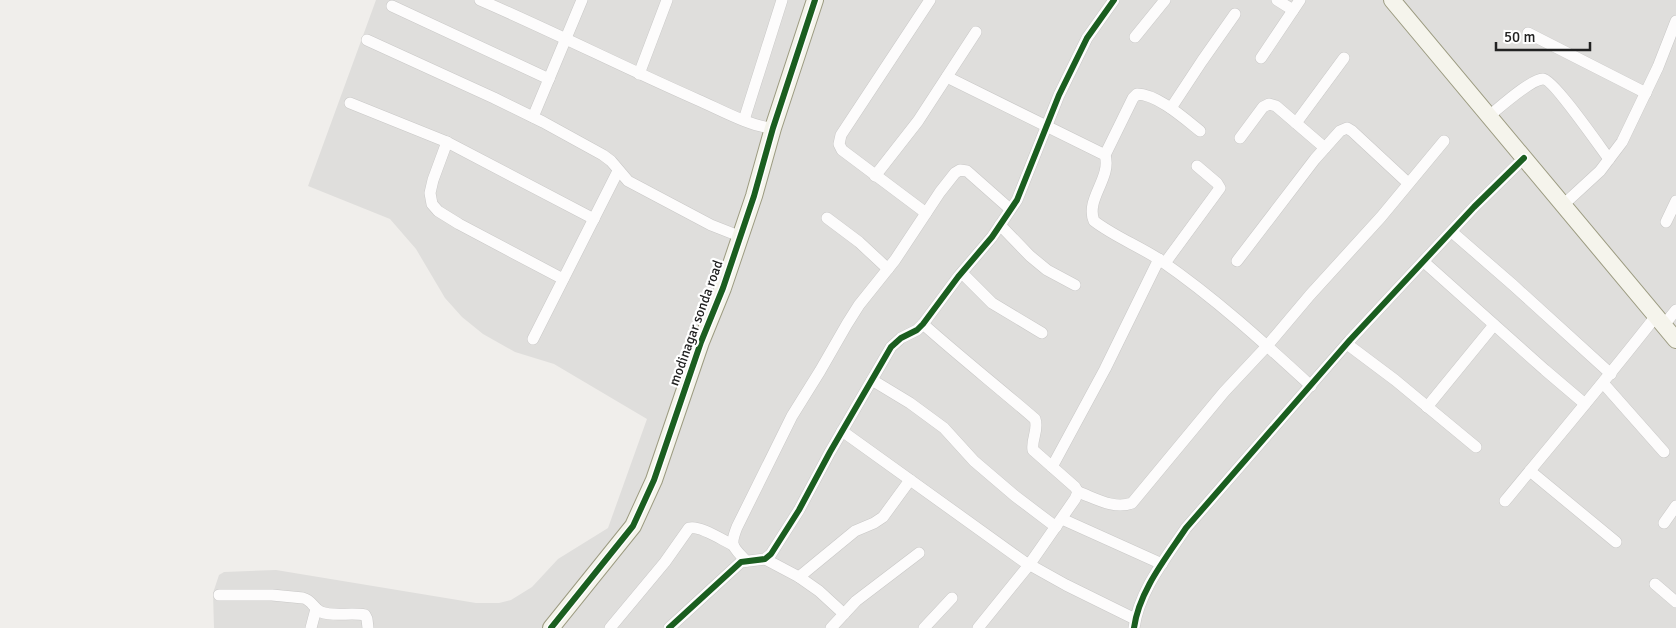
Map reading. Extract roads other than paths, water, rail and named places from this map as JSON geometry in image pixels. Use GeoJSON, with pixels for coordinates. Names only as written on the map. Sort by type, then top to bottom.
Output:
{"type":"FeatureCollection","features":[{"type":"Feature","properties":{"kind":"street"},"geometry":{"type":"LineString","coordinates":[[480,0],[639,74],[746,121],[770,128]]}},
{"type":"Feature","properties":{"kind":"street"},"geometry":{"type":"LineString","coordinates":[[533,117],[582,0]]}},
{"type":"Feature","properties":{"kind":"street"},"geometry":{"type":"LineString","coordinates":[[639,74],[667,0]]}},
{"type":"Feature","properties":{"kind":"street"},"geometry":{"type":"LineString","coordinates":[[746,121],[782,0]]}},
{"type":"Feature","properties":{"kind":"street","name":"modinagar sonda road"},"geometry":{"type":"LineString","coordinates":[[551,628],[633,526],[654,480],[701,342],[723,288],[734,235],[754,196],[770,128],[815,0]]}},
{"type":"Feature","properties":{"kind":"street"},"geometry":{"type":"LineString","coordinates":[[926,213],[842,150],[839,144],[840,135],[930,0]]}},
{"type":"Feature","properties":{"kind":"street"},"geometry":{"type":"LineString","coordinates":[[669,628],[741,562],[765,559],[771,554],[799,510],[891,346],[900,338],[917,330],[923,324],[1000,225],[1017,200],[1060,95],[1087,38],[1114,0]]}},
{"type":"Feature","properties":{"kind":"street"},"geometry":{"type":"LineString","coordinates":[[1135,37],[1165,0]]}},
{"type":"Feature","properties":{"kind":"street"},"geometry":{"type":"LineString","coordinates":[[1277,0],[1294,10]]}},
{"type":"Feature","properties":{"kind":"street"},"geometry":{"type":"LineString","coordinates":[[1261,58],[1300,0]]}},
{"type":"Feature","properties":{"kind":"street"},"geometry":{"type":"LineString","coordinates":[[1392,0],[1676,340]]}},
{"type":"Feature","properties":{"kind":"street"},"geometry":{"type":"LineString","coordinates":[[392,6],[549,79]]}},
{"type":"Feature","properties":{"kind":"street"},"geometry":{"type":"LineString","coordinates":[[1171,108],[1235,14]]}},
{"type":"Feature","properties":{"kind":"street"},"geometry":{"type":"LineString","coordinates":[[1563,204],[1600,171],[1622,142],[1658,67],[1676,21]]}},
{"type":"Feature","properties":{"kind":"street"},"geometry":{"type":"LineString","coordinates":[[875,176],[918,121],[976,32]]}},
{"type":"Feature","properties":{"kind":"street"},"geometry":{"type":"LineString","coordinates":[[1528,33],[1646,93]]}},
{"type":"Feature","properties":{"kind":"street"},"geometry":{"type":"LineString","coordinates":[[367,40],[533,117],[603,155],[628,181],[734,235]]}},
{"type":"Feature","properties":{"kind":"street"},"geometry":{"type":"LineString","coordinates":[[1296,123],[1344,58]]}},
{"type":"Feature","properties":{"kind":"street"},"geometry":{"type":"LineString","coordinates":[[947,77],[1105,155]]}},
{"type":"Feature","properties":{"kind":"street"},"geometry":{"type":"LineString","coordinates":[[1489,116],[1526,86],[1544,78],[1549,80],[1559,92],[1609,159]]}},
{"type":"Feature","properties":{"kind":"street"},"geometry":{"type":"LineString","coordinates":[[1200,131],[1171,108],[1143,94],[1137,94],[1133,98],[1105,155],[1107,162],[1106,171],[1092,205],[1094,221],[1162,261],[1198,287],[1241,322],[1311,386]]}},
{"type":"Feature","properties":{"kind":"street"},"geometry":{"type":"LineString","coordinates":[[350,104],[447,142],[594,219]]}},
{"type":"Feature","properties":{"kind":"street"},"geometry":{"type":"LineString","coordinates":[[1240,138],[1263,107],[1269,104],[1276,106],[1324,148]]}},
{"type":"Feature","properties":{"kind":"street"},"geometry":{"type":"LineString","coordinates":[[1237,261],[1324,148],[1340,131],[1346,128],[1352,130],[1408,183]]}},
{"type":"Feature","properties":{"kind":"street"},"geometry":{"type":"LineString","coordinates":[[923,324],[1035,420],[1037,425],[1032,443],[1033,450],[1075,487],[1078,492],[1116,506],[1132,503],[1224,392],[1381,217],[1444,141]]}},
{"type":"Feature","properties":{"kind":"street"},"geometry":{"type":"LineString","coordinates":[[447,142],[433,180],[430,193],[432,204],[438,211],[459,224],[563,279]]}},
{"type":"Feature","properties":{"kind":"street"},"geometry":{"type":"LineString","coordinates":[[842,431],[1029,565],[1135,624],[1144,594],[1186,528],[1347,344],[1524,158]]}},
{"type":"Feature","properties":{"kind":"street"},"geometry":{"type":"LineString","coordinates":[[1052,467],[1162,261],[1220,188],[1217,183],[1197,166]]}},
{"type":"Feature","properties":{"kind":"street"},"geometry":{"type":"LineString","coordinates":[[733,545],[732,539],[737,527],[792,416],[851,318],[955,173],[960,170],[967,171],[1010,209]]}},
{"type":"Feature","properties":{"kind":"street"},"geometry":{"type":"LineString","coordinates":[[533,339],[618,171]]}},
{"type":"Feature","properties":{"kind":"street"},"geometry":{"type":"LineString","coordinates":[[1666,222],[1676,201]]}},
{"type":"Feature","properties":{"kind":"street"},"geometry":{"type":"LineString","coordinates":[[827,218],[859,242],[888,268]]}},
{"type":"Feature","properties":{"kind":"street"},"geometry":{"type":"LineString","coordinates":[[1000,225],[1030,256],[1047,270],[1075,285]]}},
{"type":"Feature","properties":{"kind":"street"},"geometry":{"type":"LineString","coordinates":[[1452,232],[1513,285],[1607,378],[1664,452]]}},
{"type":"Feature","properties":{"kind":"street"},"geometry":{"type":"LineString","coordinates":[[1424,262],[1585,404]]}},
{"type":"Feature","properties":{"kind":"street"},"geometry":{"type":"LineString","coordinates":[[962,273],[992,303],[1042,333]]}},
{"type":"Feature","properties":{"kind":"street"},"geometry":{"type":"LineString","coordinates":[[1505,501],[1607,378],[1660,321],[1676,310]]}},
{"type":"Feature","properties":{"kind":"street"},"geometry":{"type":"LineString","coordinates":[[1427,407],[1494,325]]}},
{"type":"Feature","properties":{"kind":"street"},"geometry":{"type":"LineString","coordinates":[[1347,344],[1395,380],[1476,447]]}},
{"type":"Feature","properties":{"kind":"street"},"geometry":{"type":"LineString","coordinates":[[872,380],[910,403],[944,428],[981,467],[1015,496],[1059,523],[1162,564]]}},
{"type":"Feature","properties":{"kind":"street"},"geometry":{"type":"LineString","coordinates":[[1530,471],[1616,542]]}},
{"type":"Feature","properties":{"kind":"street"},"geometry":{"type":"LineString","coordinates":[[799,577],[855,531],[883,517],[910,480]]}},
{"type":"Feature","properties":{"kind":"street"},"geometry":{"type":"LineString","coordinates":[[978,628],[1029,565],[1059,523],[1078,492]]}},
{"type":"Feature","properties":{"kind":"street"},"geometry":{"type":"LineString","coordinates":[[1664,523],[1676,506]]}},
{"type":"Feature","properties":{"kind":"street"},"geometry":{"type":"LineString","coordinates":[[610,628],[665,562],[689,528],[694,526],[733,545],[746,561]]}},
{"type":"Feature","properties":{"kind":"street"},"geometry":{"type":"LineString","coordinates":[[831,628],[856,601],[919,554]]}},
{"type":"Feature","properties":{"kind":"street"},"geometry":{"type":"LineString","coordinates":[[765,559],[799,577],[819,591],[844,614]]}},
{"type":"Feature","properties":{"kind":"street"},"geometry":{"type":"LineString","coordinates":[[1655,584],[1676,602]]}},
{"type":"Feature","properties":{"kind":"street"},"geometry":{"type":"LineString","coordinates":[[218,595],[272,595],[308,599],[316,609],[326,613],[365,615],[368,628]]}},
{"type":"Feature","properties":{"kind":"street"},"geometry":{"type":"LineString","coordinates":[[924,628],[952,598]]}},
{"type":"Feature","properties":{"kind":"street"},"geometry":{"type":"LineString","coordinates":[[311,628],[316,609]]}}]}
